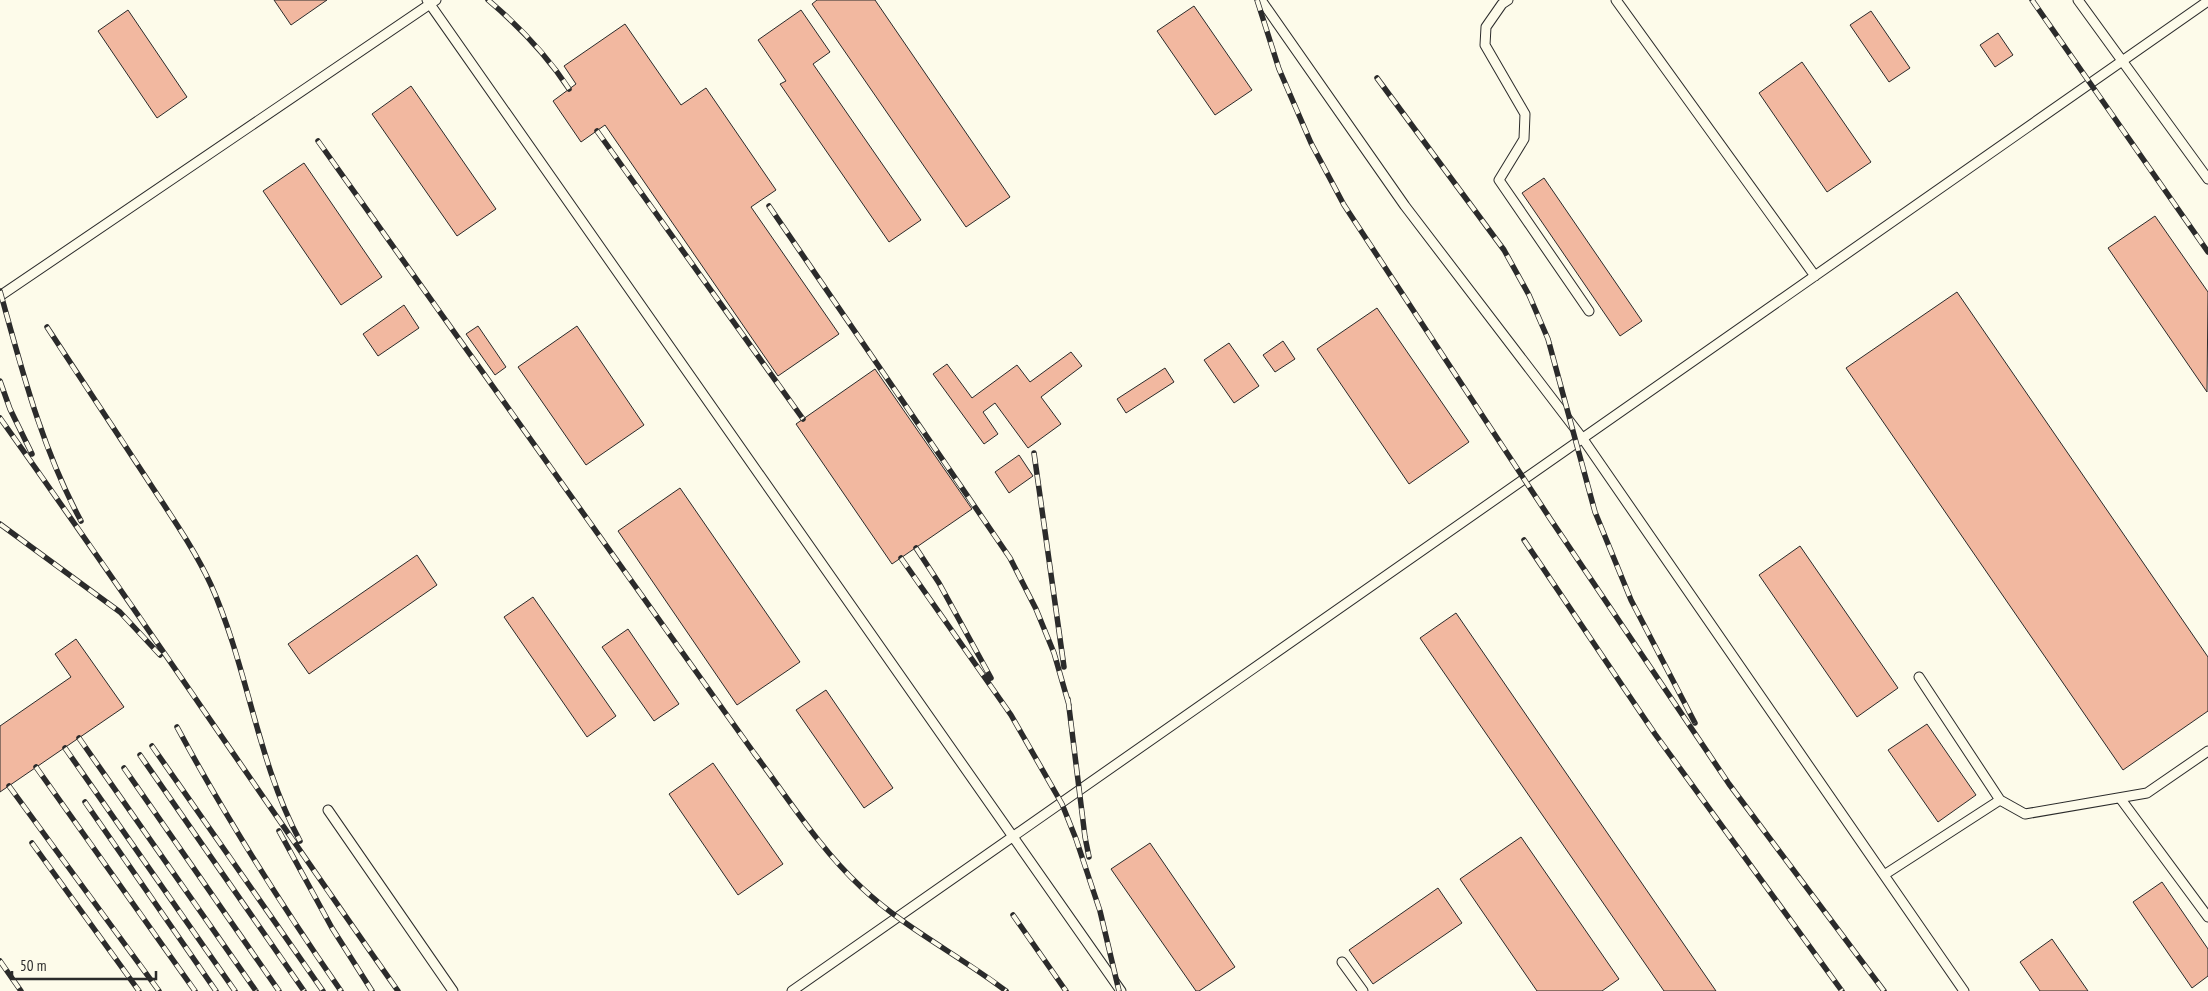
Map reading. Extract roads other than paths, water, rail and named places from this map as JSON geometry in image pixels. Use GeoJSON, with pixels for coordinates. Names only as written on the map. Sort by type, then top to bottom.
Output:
{"type":"FeatureCollection","features":[{"type":"Feature","properties":{"kind":"lane"},"geometry":{"type":"LineString","coordinates":[[1261,0],[1404,206],[1583,439],[1964,991]]}},
{"type":"Feature","properties":{"kind":"lane"},"geometry":{"type":"LineString","coordinates":[[1508,0],[1502,4],[1486,27],[1485,45],[1525,114],[1524,139],[1499,180],[1589,311]]}},
{"type":"Feature","properties":{"kind":"lane"},"geometry":{"type":"LineString","coordinates":[[1616,0],[1816,276]]}},
{"type":"Feature","properties":{"kind":"lane"},"geometry":{"type":"LineString","coordinates":[[2078,0],[2121,62],[2208,179]]}},
{"type":"Feature","properties":{"kind":"lane"},"geometry":{"type":"LineString","coordinates":[[0,296],[431,1],[1121,991]]}},
{"type":"Feature","properties":{"kind":"lane"},"geometry":{"type":"LineString","coordinates":[[792,991],[2208,1]]}},
{"type":"Feature","properties":{"kind":"lane"},"geometry":{"type":"LineString","coordinates":[[1919,677],[2000,800],[2025,814],[2146,793],[2208,751]]}},
{"type":"Feature","properties":{"kind":"lane"},"geometry":{"type":"LineString","coordinates":[[2120,798],[2208,917]]}},
{"type":"Feature","properties":{"kind":"lane"},"geometry":{"type":"LineString","coordinates":[[1884,875],[2000,800]]}},
{"type":"Feature","properties":{"kind":"lane"},"geometry":{"type":"LineString","coordinates":[[328,810],[452,991]]}},
{"type":"Feature","properties":{"kind":"lane"},"geometry":{"type":"LineString","coordinates":[[1342,962],[1363,991]]}},
{"type":"Feature","properties":{"kind":"railway"},"geometry":{"type":"LineString","coordinates":[[488,0],[532,42],[569,89]]}},
{"type":"Feature","properties":{"kind":"railway"},"geometry":{"type":"LineString","coordinates":[[1257,0],[1279,69],[1311,143],[1344,205],[1551,520],[1729,784],[1884,991]]}},
{"type":"Feature","properties":{"kind":"railway"},"geometry":{"type":"LineString","coordinates":[[2032,0],[2208,252]]}},
{"type":"Feature","properties":{"kind":"railway"},"geometry":{"type":"LineString","coordinates":[[1377,78],[1504,250],[1529,295],[1548,339],[1595,512],[1631,600],[1695,723]]}},
{"type":"Feature","properties":{"kind":"railway"},"geometry":{"type":"LineString","coordinates":[[597,131],[803,419]]}},
{"type":"Feature","properties":{"kind":"railway"},"geometry":{"type":"LineString","coordinates":[[318,141],[754,753],[831,856],[878,902],[1006,991]]}},
{"type":"Feature","properties":{"kind":"railway"},"geometry":{"type":"LineString","coordinates":[[769,206],[1010,558],[1036,609],[1054,653],[1069,705]]}},
{"type":"Feature","properties":{"kind":"railway"},"geometry":{"type":"LineString","coordinates":[[0,291],[34,409],[55,466],[81,521]]}},
{"type":"Feature","properties":{"kind":"railway"},"geometry":{"type":"LineString","coordinates":[[47,327],[189,544],[211,585],[224,617],[273,779],[300,841]]}},
{"type":"Feature","properties":{"kind":"railway"},"geometry":{"type":"LineString","coordinates":[[0,381],[10,409],[32,454]]}},
{"type":"Feature","properties":{"kind":"railway"},"geometry":{"type":"LineString","coordinates":[[0,418],[398,991]]}},
{"type":"Feature","properties":{"kind":"railway"},"geometry":{"type":"LineString","coordinates":[[1034,453],[1064,667]]}},
{"type":"Feature","properties":{"kind":"railway"},"geometry":{"type":"LineString","coordinates":[[0,524],[120,612],[160,655]]}},
{"type":"Feature","properties":{"kind":"railway"},"geometry":{"type":"LineString","coordinates":[[1524,540],[1655,734],[1842,991]]}},
{"type":"Feature","properties":{"kind":"railway"},"geometry":{"type":"LineString","coordinates":[[916,548],[939,583],[991,678]]}},
{"type":"Feature","properties":{"kind":"railway"},"geometry":{"type":"LineString","coordinates":[[901,558],[1011,715],[1062,804],[1100,911],[1119,991]]}},
{"type":"Feature","properties":{"kind":"railway"},"geometry":{"type":"LineString","coordinates":[[1068,699],[1089,857]]}},
{"type":"Feature","properties":{"kind":"railway"},"geometry":{"type":"LineString","coordinates":[[177,727],[255,861],[341,991]]}},
{"type":"Feature","properties":{"kind":"railway"},"geometry":{"type":"LineString","coordinates":[[79,738],[256,991]]}},
{"type":"Feature","properties":{"kind":"railway"},"geometry":{"type":"LineString","coordinates":[[152,746],[323,991]]}},
{"type":"Feature","properties":{"kind":"railway"},"geometry":{"type":"LineString","coordinates":[[65,748],[235,991]]}},
{"type":"Feature","properties":{"kind":"railway"},"geometry":{"type":"LineString","coordinates":[[140,755],[304,991]]}},
{"type":"Feature","properties":{"kind":"railway"},"geometry":{"type":"LineString","coordinates":[[36,767],[195,991]]}},
{"type":"Feature","properties":{"kind":"railway"},"geometry":{"type":"LineString","coordinates":[[124,768],[279,991]]}},
{"type":"Feature","properties":{"kind":"railway"},"geometry":{"type":"LineString","coordinates":[[9,786],[159,991]]}},
{"type":"Feature","properties":{"kind":"railway"},"geometry":{"type":"LineString","coordinates":[[85,802],[216,991]]}},
{"type":"Feature","properties":{"kind":"railway"},"geometry":{"type":"LineString","coordinates":[[279,831],[332,928],[372,991]]}},
{"type":"Feature","properties":{"kind":"railway"},"geometry":{"type":"LineString","coordinates":[[32,843],[139,991]]}},
{"type":"Feature","properties":{"kind":"railway"},"geometry":{"type":"LineString","coordinates":[[1013,915],[1066,991]]}},
{"type":"Feature","properties":{"kind":"railway"},"geometry":{"type":"LineString","coordinates":[[0,961],[21,991]]}}]}
